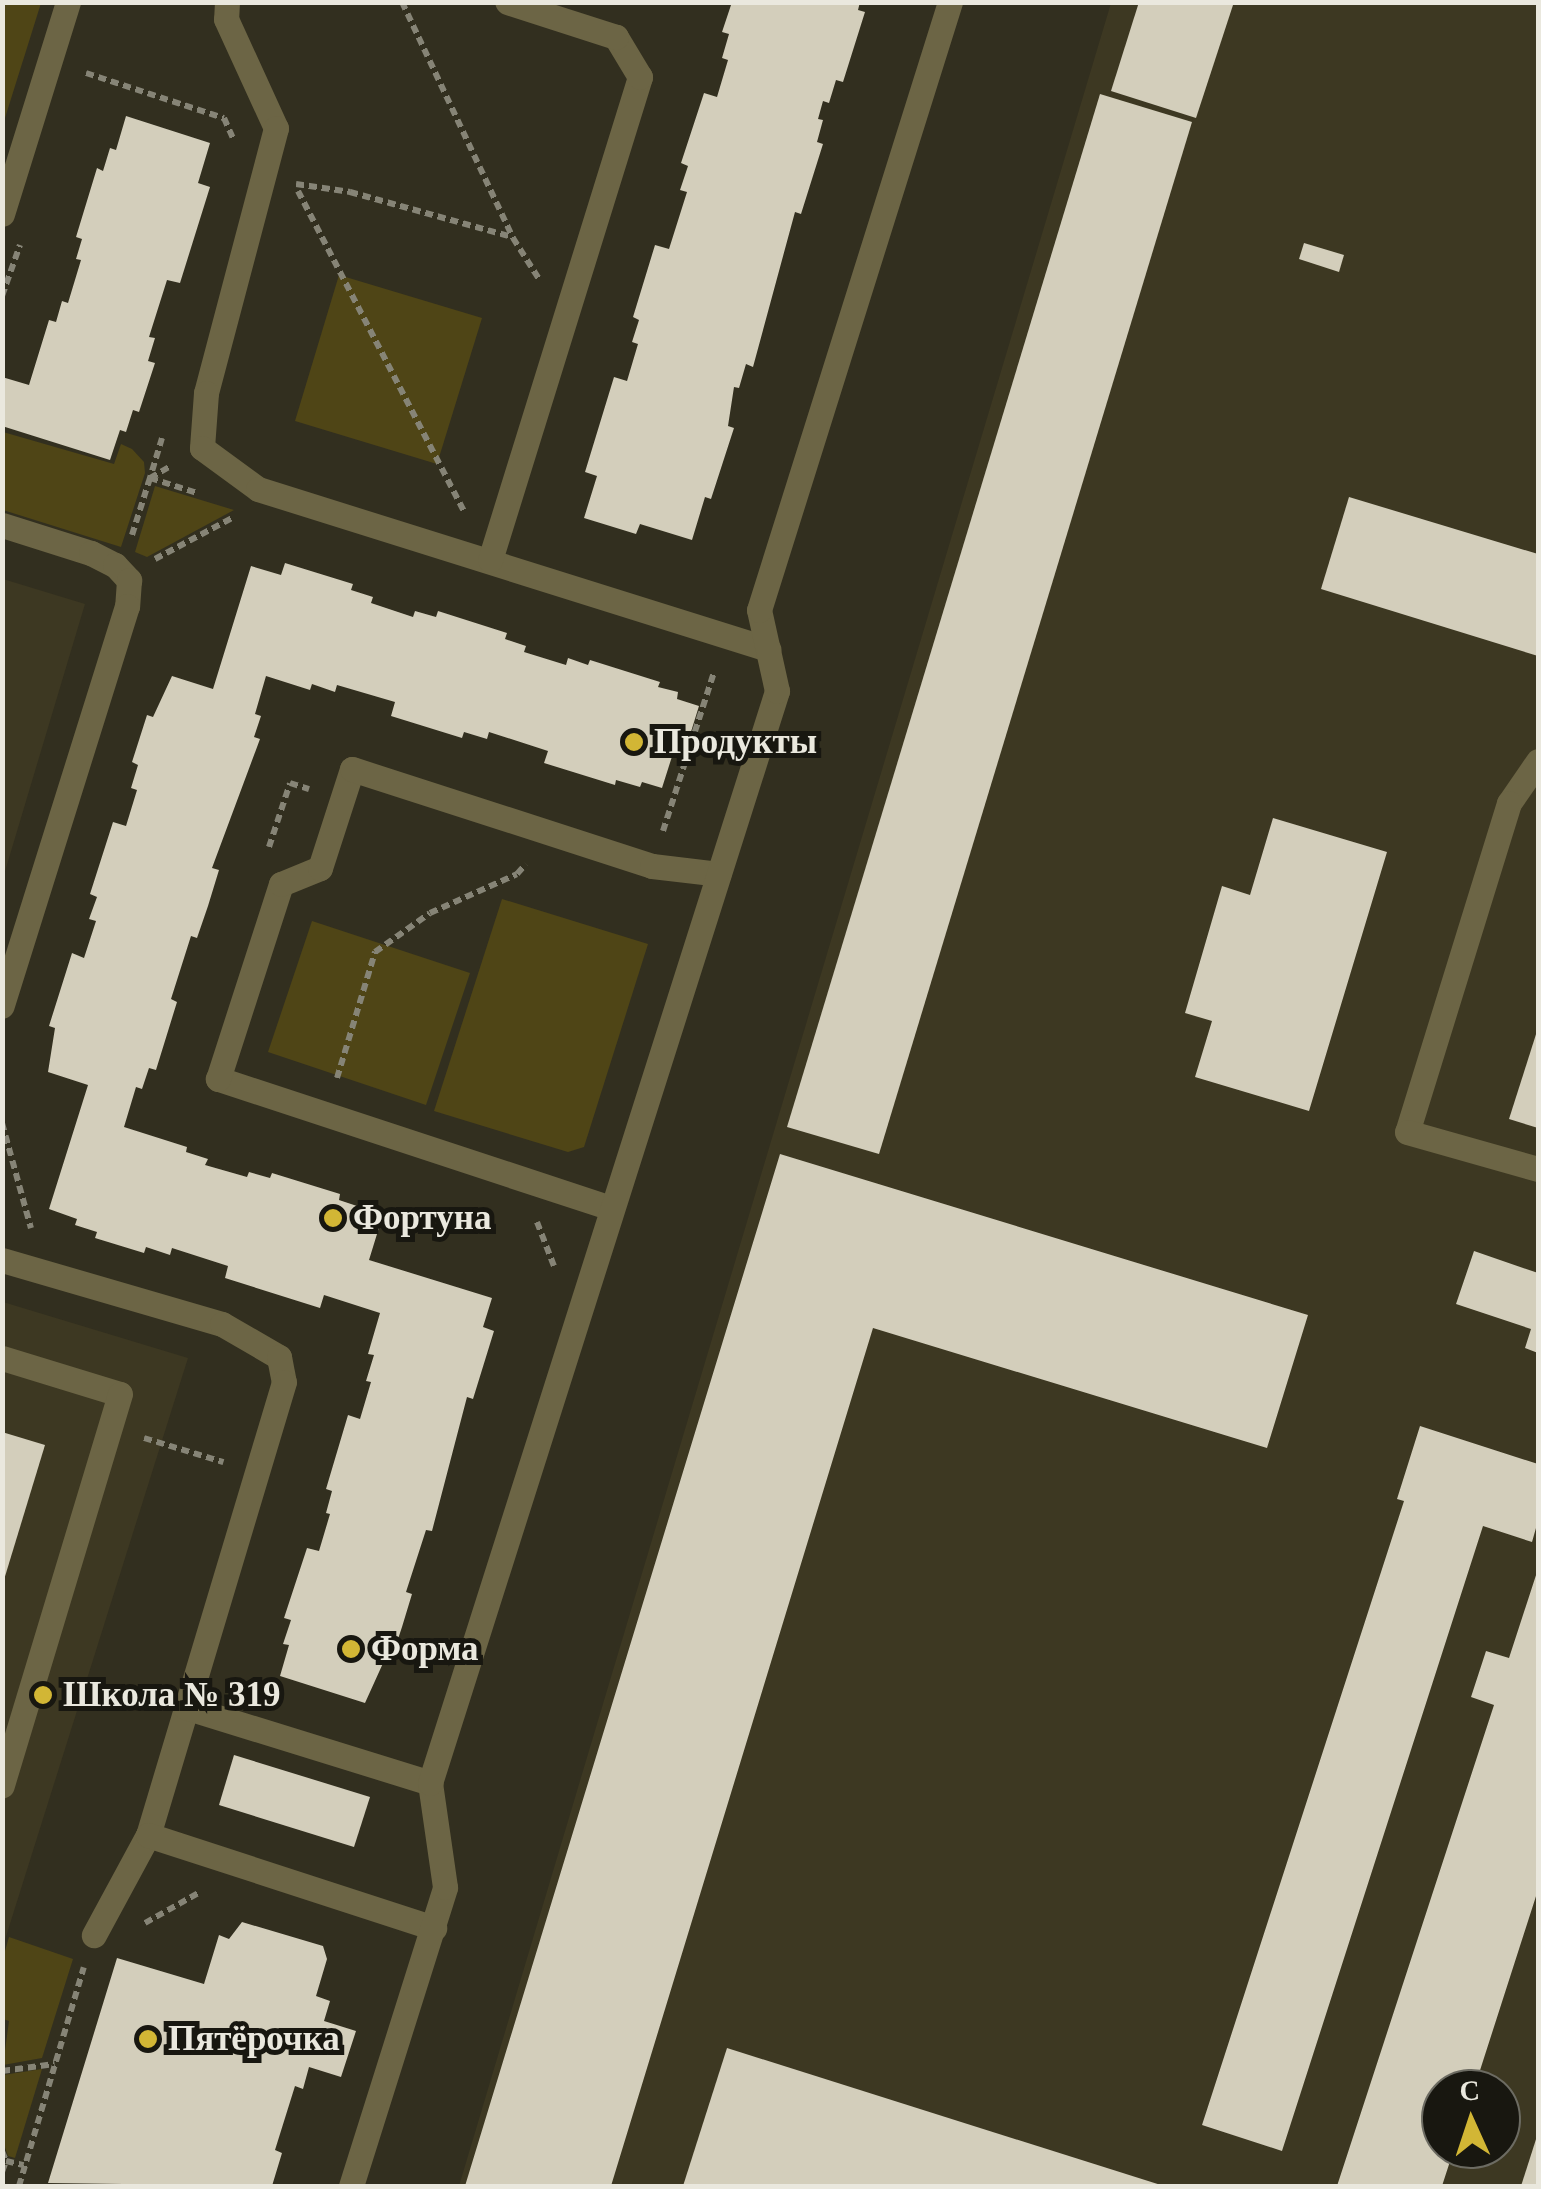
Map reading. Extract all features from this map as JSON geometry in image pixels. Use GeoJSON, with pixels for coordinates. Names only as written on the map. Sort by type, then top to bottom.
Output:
{"type":"FeatureCollection","features":[{"type":"Feature","properties":{"kind":"lane"},"geometry":{"type":"LineString","coordinates":[[2,214],[68,2]]}},
{"type":"Feature","properties":{"kind":"lane"},"geometry":{"type":"LineString","coordinates":[[227,2],[226,20],[276,128],[206,393],[202,448],[258,489],[768,649]]}},
{"type":"Feature","properties":{"kind":"lane"},"geometry":{"type":"LineString","coordinates":[[490,560],[562,317],[640,77],[616,37],[507,2]]}},
{"type":"Feature","properties":{"kind":"lane"},"geometry":{"type":"LineString","coordinates":[[351,2186],[445,1887],[430,1783],[777,691],[759,610],[950,2]]}},
{"type":"Feature","properties":{"kind":"lane"},"geometry":{"type":"LineString","coordinates":[[2,526],[91,553],[116,566],[130,580],[127,606],[2,1006]]}},
{"type":"Feature","properties":{"kind":"lane"},"geometry":{"type":"LineString","coordinates":[[1538,761],[1509,803],[1406,1132],[1538,1170]]}},
{"type":"Feature","properties":{"kind":"lane"},"geometry":{"type":"LineString","coordinates":[[611,1208],[218,1079],[281,884],[320,868],[352,769],[652,866],[719,874]]}},
{"type":"Feature","properties":{"kind":"lane"},"geometry":{"type":"LineString","coordinates":[[2,1260],[222,1324],[279,1357],[284,1382],[148,1836],[94,1935]]}},
{"type":"Feature","properties":{"kind":"lane"},"geometry":{"type":"LineString","coordinates":[[2,1358],[120,1394],[2,1786]]}},
{"type":"Feature","properties":{"kind":"lane"},"geometry":{"type":"LineString","coordinates":[[185,1707],[430,1783]]}},
{"type":"Feature","properties":{"kind":"lane"},"geometry":{"type":"LineString","coordinates":[[148,1836],[434,1928]]}},
{"type":"Feature","properties":{"kind":"path"},"geometry":{"type":"LineString","coordinates":[[402,2],[513,238],[562,317]]}},
{"type":"Feature","properties":{"kind":"path"},"geometry":{"type":"LineString","coordinates":[[276,128],[294,184],[490,560]]}},
{"type":"Feature","properties":{"kind":"path"},"geometry":{"type":"LineString","coordinates":[[264,176],[350,192],[513,238]]}},
{"type":"Feature","properties":{"kind":"path"},"geometry":{"type":"LineString","coordinates":[[128,548],[150,478]]}},
{"type":"Feature","properties":{"kind":"path"},"geometry":{"type":"LineString","coordinates":[[139,572],[154,559],[249,510]]}},
{"type":"Feature","properties":{"kind":"path"},"geometry":{"type":"LineString","coordinates":[[673,799],[718,657]]}},
{"type":"Feature","properties":{"kind":"path"},"geometry":{"type":"LineString","coordinates":[[266,858],[290,783],[342,800]]}},
{"type":"Feature","properties":{"kind":"path"},"geometry":{"type":"LineString","coordinates":[[326,1114],[375,952],[430,913],[516,874],[554,836]]}},
{"type":"Feature","properties":{"kind":"path"},"geometry":{"type":"LineString","coordinates":[[2,1123],[43,1272]]}},
{"type":"Feature","properties":{"kind":"path"},"geometry":{"type":"LineString","coordinates":[[535,1219],[554,1270]]}},
{"type":"Feature","properties":{"kind":"path"},"geometry":{"type":"LineString","coordinates":[[110,1426],[207,1457]]}},
{"type":"Feature","properties":{"kind":"path"},"geometry":{"type":"LineString","coordinates":[[140,1925],[244,1867]]}},
{"type":"Feature","properties":{"kind":"path"},"geometry":{"type":"LineString","coordinates":[[18,2186],[84,1970]]}},
{"type":"Feature","properties":{"kind":"path"},"geometry":{"type":"LineString","coordinates":[[79,1985],[88,1978]]}},
{"type":"Feature","properties":{"kind":"path"},"geometry":{"type":"LineString","coordinates":[[2,2071],[56,2064]]}},
{"type":"Feature","properties":{"kind":"path"},"geometry":{"type":"LineString","coordinates":[[2,2152],[4,2167],[24,2166]]}},
{"type":"Feature","properties":{"kind":"shaded area"},"geometry":{"type":"Polygon","coordinates":[[[3,2],[41,3],[5,118],[2,117],[3,2]]]}},
{"type":"Feature","properties":{"kind":"shaded area"},"geometry":{"type":"Polygon","coordinates":[[[1111,3],[1538,3],[1538,2186],[459,2186],[1111,3]]]}},
{"type":"Feature","properties":{"kind":"shaded area"},"geometry":{"type":"Polygon","coordinates":[[[339,275],[482,318],[437,464],[295,421],[339,275]]]}},
{"type":"Feature","properties":{"kind":"shaded area"},"geometry":{"type":"Polygon","coordinates":[[[3,432],[114,464],[121,444],[132,449],[144,462],[145,473],[121,547],[3,510],[3,432]]]}},
{"type":"Feature","properties":{"kind":"shaded area"},"geometry":{"type":"Polygon","coordinates":[[[155,486],[234,510],[147,557],[135,552],[155,486]]]}},
{"type":"Feature","properties":{"kind":"shaded area"},"geometry":{"type":"Polygon","coordinates":[[[2,579],[85,604],[3,878],[2,579]]]}},
{"type":"Feature","properties":{"kind":"shaded area"},"geometry":{"type":"Polygon","coordinates":[[[502,899],[648,944],[584,1147],[568,1152],[434,1111],[502,899]]]}},
{"type":"Feature","properties":{"kind":"shaded area"},"geometry":{"type":"Polygon","coordinates":[[[312,921],[470,973],[426,1105],[268,1052],[312,921]]]}},
{"type":"Feature","properties":{"kind":"shaded area","name":"Школа № 319"},"geometry":{"type":"Polygon","coordinates":[[[3,1302],[188,1358],[3,1946],[3,1302]]]}},
{"type":"Feature","properties":{"kind":"shaded area"},"geometry":{"type":"Polygon","coordinates":[[[9,1937],[73,1959],[42,2058],[3,2065],[9,2021],[3,2019],[3,1958],[9,1937]]]}},
{"type":"Feature","properties":{"kind":"shaded area"},"geometry":{"type":"Polygon","coordinates":[[[42,2069],[15,2158],[8,2156],[3,2142],[3,2075],[42,2069]]]}},
{"type":"Feature","properties":{"kind":"building"},"geometry":{"type":"Polygon","coordinates":[[[732,2],[860,2],[858,10],[865,12],[843,82],[836,80],[829,103],[823,101],[817,142],[823,144],[801,214],[795,212],[753,367],[746,364],[739,388],[734,387],[728,426],[734,428],[711,499],[705,497],[692,540],[640,524],[636,534],[584,518],[597,476],[585,472],[614,377],[627,381],[638,344],[632,342],[639,320],[633,317],[655,245],[669,249],[687,192],[680,190],[688,166],[681,163],[704,93],[717,97],[728,60],[722,58],[729,34],[722,32],[732,2]]]}},
{"type":"Feature","properties":{"kind":"building"},"geometry":{"type":"Polygon","coordinates":[[[1139,2],[1234,2],[1196,118],[1111,91],[1139,2]]]}},
{"type":"Feature","properties":{"kind":"building"},"geometry":{"type":"Polygon","coordinates":[[[1100,94],[1192,122],[879,1154],[787,1127],[1100,94]]]}},
{"type":"Feature","properties":{"kind":"building"},"geometry":{"type":"Polygon","coordinates":[[[126,116],[210,143],[198,183],[210,187],[180,283],[167,280],[149,337],[155,338],[148,361],[155,363],[139,412],[133,410],[126,432],[120,430],[110,460],[2,426],[2,377],[29,385],[49,320],[56,322],[62,301],[68,303],[81,260],[76,259],[82,239],[76,237],[97,168],[103,171],[110,148],[116,150],[126,116]]]}},
{"type":"Feature","properties":{"kind":"building"},"geometry":{"type":"Polygon","coordinates":[[[1304,243],[1344,255],[1339,272],[1299,259],[1304,243]]]}},
{"type":"Feature","properties":{"kind":"building"},"geometry":{"type":"Polygon","coordinates":[[[1349,497],[1538,554],[1538,656],[1321,589],[1349,497]]]}},
{"type":"Feature","properties":{"kind":"building"},"geometry":{"type":"Polygon","coordinates":[[[285,563],[353,584],[351,590],[373,597],[371,603],[413,617],[415,611],[436,617],[438,611],[507,633],[505,639],[526,646],[524,652],[566,665],[568,658],[588,665],[590,660],[660,682],[658,687],[678,692],[677,699],[699,706],[685,751],[675,747],[662,788],[642,782],[640,787],[616,780],[615,785],[544,763],[548,751],[489,732],[487,739],[464,732],[462,738],[391,716],[395,702],[337,685],[335,692],[312,684],[310,690],[266,676],[255,714],[261,716],[254,737],[260,739],[212,868],[219,870],[208,906],[197,938],[191,936],[171,999],[177,1002],[156,1070],[149,1068],[142,1089],[136,1087],[124,1127],[187,1147],[186,1152],[208,1159],[205,1165],[247,1177],[249,1172],[270,1178],[272,1173],[340,1194],[339,1200],[360,1207],[359,1214],[381,1221],[369,1260],[492,1298],[483,1327],[494,1331],[473,1399],[467,1397],[432,1531],[426,1530],[406,1592],[412,1594],[402,1627],[390,1663],[384,1661],[365,1703],[280,1676],[289,1645],[283,1644],[291,1620],[284,1618],[307,1548],[319,1551],[330,1514],[326,1513],[332,1491],[326,1489],[348,1415],[360,1419],[371,1382],[366,1381],[374,1355],[368,1354],[380,1313],[324,1295],[320,1308],[225,1278],[228,1266],[172,1248],[170,1255],[146,1247],[144,1253],[95,1238],[97,1232],[75,1225],[77,1219],[49,1209],[88,1085],[48,1072],[55,1028],[49,1026],[72,953],[84,958],[96,921],[89,919],[97,897],[90,894],[113,822],[126,826],[137,790],[131,788],[138,765],[132,762],[147,715],[153,717],[172,676],[213,689],[251,566],[281,575],[285,563]]]}},
{"type":"Feature","properties":{"kind":"building"},"geometry":{"type":"Polygon","coordinates":[[[1273,818],[1387,852],[1309,1111],[1195,1077],[1212,1021],[1185,1013],[1222,886],[1250,895],[1273,818]]]}},
{"type":"Feature","properties":{"kind":"building"},"geometry":{"type":"Polygon","coordinates":[[[1538,1028],[1538,1128],[1509,1119],[1538,1028]]]}},
{"type":"Feature","properties":{"kind":"building"},"geometry":{"type":"Polygon","coordinates":[[[780,1154],[1308,1315],[1267,1448],[873,1328],[611,2186],[465,2186],[780,1154]]]}},
{"type":"Feature","properties":{"kind":"building"},"geometry":{"type":"Polygon","coordinates":[[[1474,1251],[1538,1273],[1538,1353],[1525,1348],[1531,1329],[1456,1304],[1474,1251]]]}},
{"type":"Feature","properties":{"kind":"building"},"geometry":{"type":"Polygon","coordinates":[[[1420,1426],[1538,1464],[1538,1521],[1532,1542],[1483,1526],[1282,2151],[1202,2125],[1404,1501],[1397,1499],[1420,1426]]]}},
{"type":"Feature","properties":{"kind":"building"},"geometry":{"type":"Polygon","coordinates":[[[2,1432],[45,1445],[3,1583],[2,1583],[2,1432]]]}},
{"type":"Feature","properties":{"kind":"building"},"geometry":{"type":"Polygon","coordinates":[[[1538,1569],[1538,1890],[1480,2069],[1421,2069],[1421,2169],[1448,2169],[1442,2186],[1337,2186],[1494,1705],[1471,1697],[1486,1651],[1509,1658],[1538,1569]]]}},
{"type":"Feature","properties":{"kind":"building"},"geometry":{"type":"Polygon","coordinates":[[[234,1755],[370,1797],[354,1847],[219,1805],[234,1755]]]}},
{"type":"Feature","properties":{"kind":"building"},"geometry":{"type":"Polygon","coordinates":[[[242,1922],[323,1946],[327,1959],[316,1996],[330,2001],[324,2021],[356,2031],[341,2077],[309,2067],[303,2089],[295,2086],[275,2150],[282,2153],[272,2186],[48,2183],[117,1958],[204,1984],[219,1935],[229,1939],[242,1922]]]}},
{"type":"Feature","properties":{"kind":"building"},"geometry":{"type":"Polygon","coordinates":[[[727,2048],[1164,2186],[683,2186],[727,2048]]]}},
{"type":"Feature","properties":{"kind":"building"},"geometry":{"type":"Polygon","coordinates":[[[1538,2133],[1538,2186],[1521,2186],[1538,2133]]]}},
{"type":"Feature","properties":{"kind":"place","name":"Продукты"},"geometry":{"type":"Point","coordinates":[634,742]}},
{"type":"Feature","properties":{"kind":"place","name":"Фортуна"},"geometry":{"type":"Point","coordinates":[333,1218]}},
{"type":"Feature","properties":{"kind":"place","name":"Форма"},"geometry":{"type":"Point","coordinates":[351,1649]}},
{"type":"Feature","properties":{"kind":"place","name":"Школа № 319"},"geometry":{"type":"Point","coordinates":[43,1695]}},
{"type":"Feature","properties":{"kind":"place","name":"Пятёрочка"},"geometry":{"type":"Point","coordinates":[148,2039]}}]}
